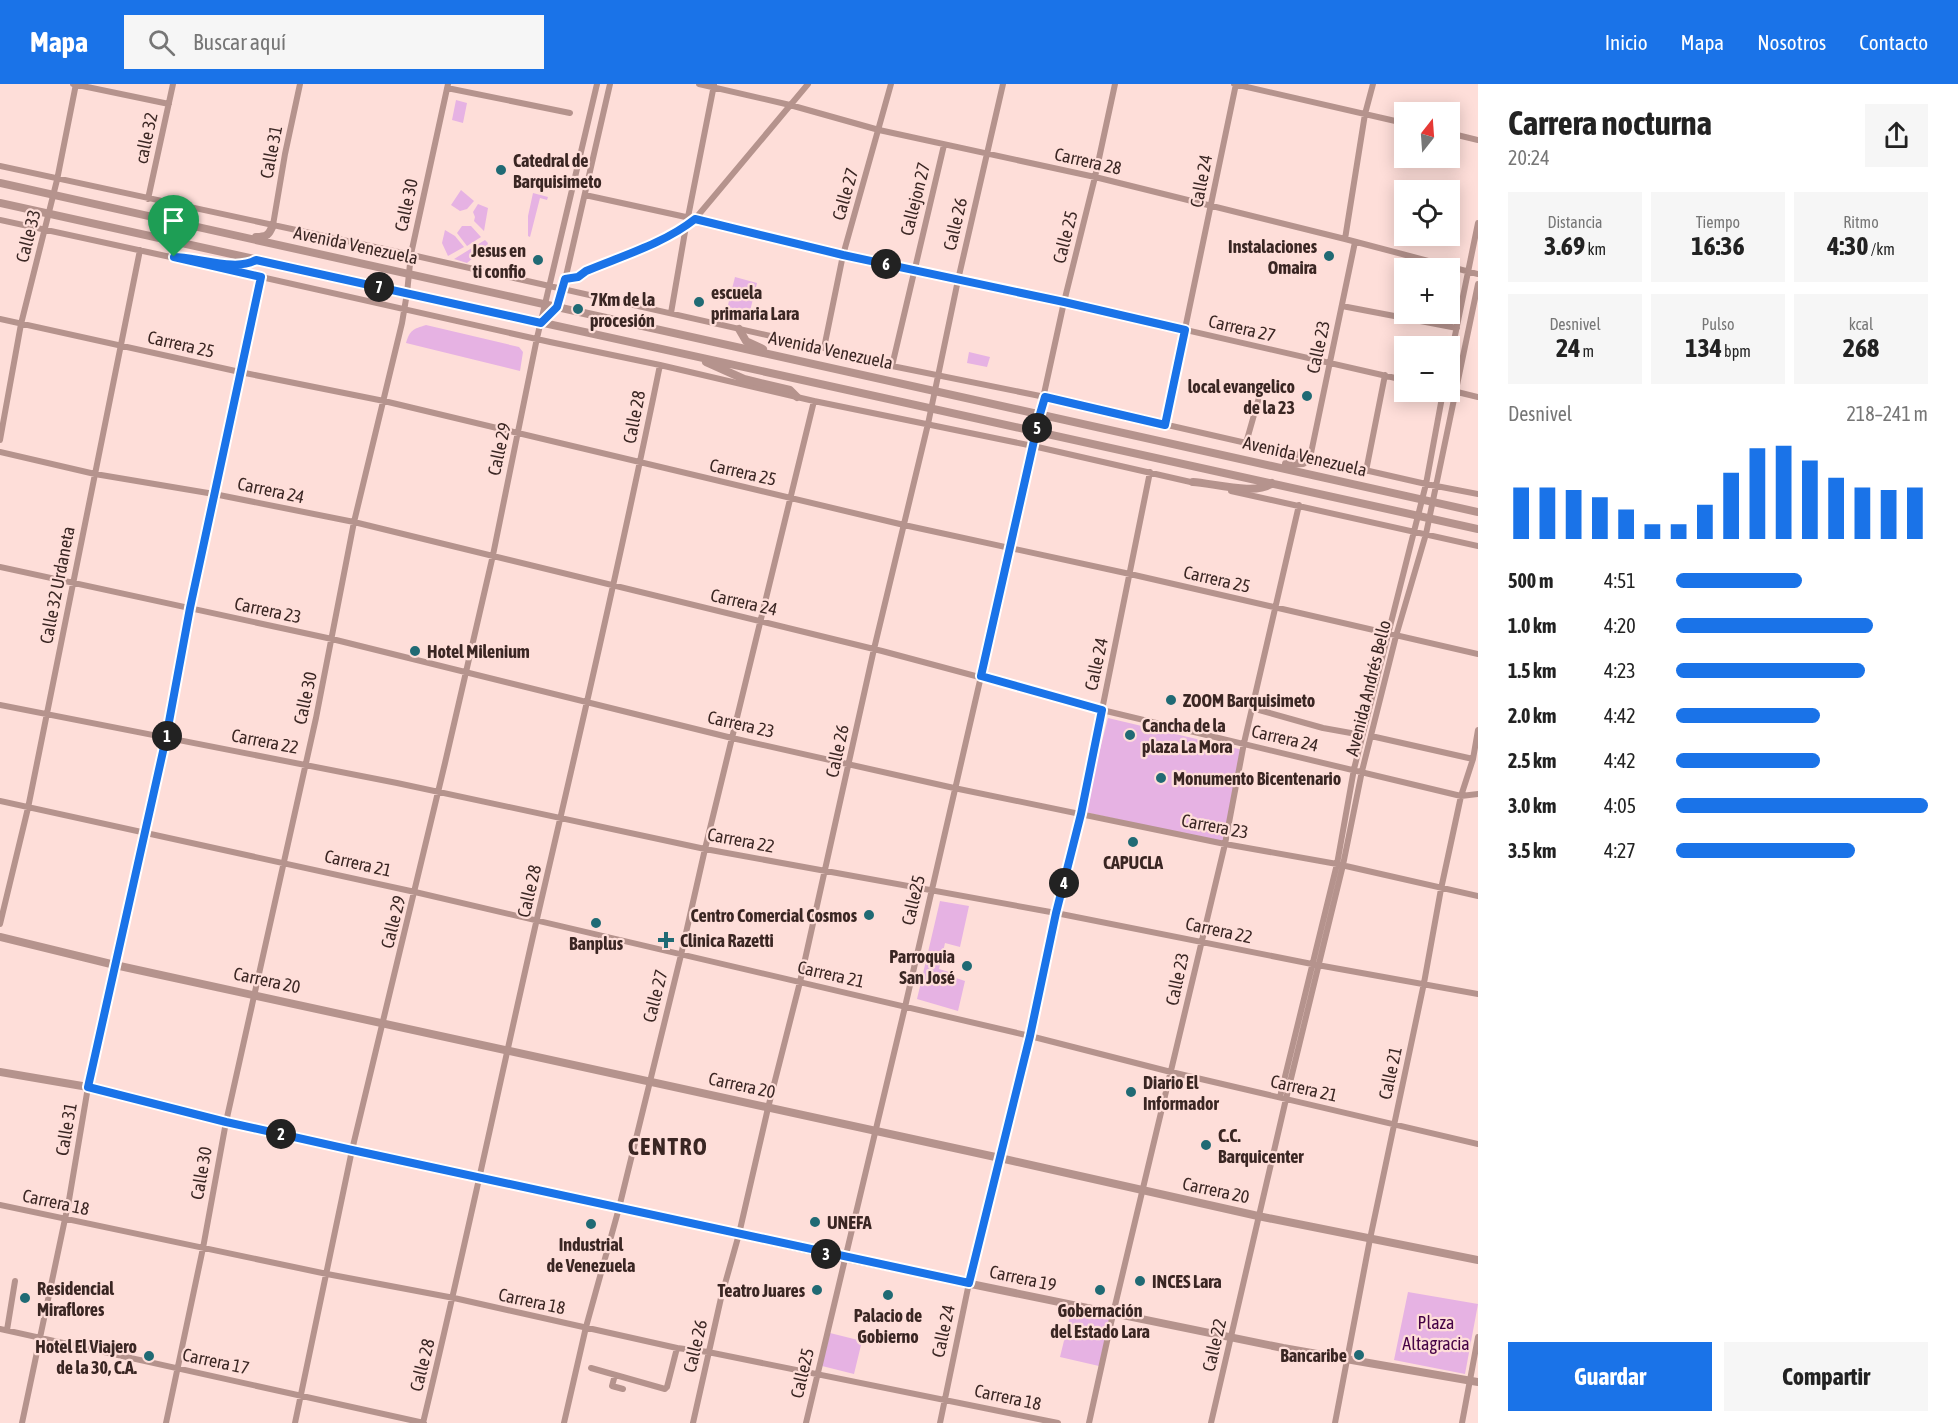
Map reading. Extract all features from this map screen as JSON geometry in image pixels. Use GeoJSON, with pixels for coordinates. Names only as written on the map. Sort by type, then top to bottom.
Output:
{"type":"FeatureCollection","features":[{"type":"Feature","properties":{"kind":"street"},"geometry":{"type":"LineString","coordinates":[[75,84],[169,104]]}},
{"type":"Feature","properties":{"kind":"street","name":"Calle 33"},"geometry":{"type":"LineString","coordinates":[[0,440],[21,324],[57,180],[75,84]]}},
{"type":"Feature","properties":{"kind":"street","name":"calle 32"},"geometry":{"type":"LineString","coordinates":[[148,199],[173,84]]}},
{"type":"Feature","properties":{"kind":"street","name":"Calle 31"},"geometry":{"type":"LineString","coordinates":[[273,225],[300,84]]}},
{"type":"Feature","properties":{"kind":"street","name":"Calle 29"},"geometry":{"type":"LineString","coordinates":[[295,1423],[352,1150],[416,892],[493,555],[537,338],[597,84]]}},
{"type":"Feature","properties":{"kind":"street"},"geometry":{"type":"LineString","coordinates":[[541,323],[557,307],[563,289],[610,84]]}},
{"type":"Feature","properties":{"kind":"street","name":"Carrera 28"},"geometry":{"type":"LineString","coordinates":[[699,84],[790,105],[879,130],[1095,177],[1469,272]]}},
{"type":"Feature","properties":{"kind":"street"},"geometry":{"type":"LineString","coordinates":[[565,279],[578,277],[586,271],[651,244],[686,226],[808,84]]}},
{"type":"Feature","properties":{"kind":"street","name":"Calle 27"},"geometry":{"type":"LineString","coordinates":[[824,348],[843,255],[891,84]]}},
{"type":"Feature","properties":{"kind":"street","name":"Calle 26"},"geometry":{"type":"LineString","coordinates":[[693,1423],[708,1352],[800,982],[874,649],[939,376],[958,280],[1003,84]]}},
{"type":"Feature","properties":{"kind":"street","name":"Calle 25"},"geometry":{"type":"LineString","coordinates":[[1036,432],[1115,84]]}},
{"type":"Feature","properties":{"kind":"street"},"geometry":{"type":"LineString","coordinates":[[1235,84],[1394,121]]}},
{"type":"Feature","properties":{"kind":"street","name":"Calle 24"},"geometry":{"type":"LineString","coordinates":[[1165,425],[1235,84]]}},
{"type":"Feature","properties":{"kind":"street"},"geometry":{"type":"LineString","coordinates":[[1345,239],[1365,114],[1373,84]]}},
{"type":"Feature","properties":{"kind":"street"},"geometry":{"type":"LineString","coordinates":[[447,86],[570,113]]}},
{"type":"Feature","properties":{"kind":"street","name":"Calle 30"},"geometry":{"type":"LineString","coordinates":[[166,1423],[203,1248],[226,1122],[285,863],[354,522],[404,308],[412,255],[447,86]]}},
{"type":"Feature","properties":{"kind":"street"},"geometry":{"type":"LineString","coordinates":[[692,218],[714,86]]}},
{"type":"Feature","properties":{"kind":"street"},"geometry":{"type":"LineString","coordinates":[[1460,136],[1478,140]]}},
{"type":"Feature","properties":{"kind":"street","name":"Callejon 27"},"geometry":{"type":"LineString","coordinates":[[892,366],[944,145]]}},
{"type":"Feature","properties":{"kind":"street","name":"Avenida Venezuela"},"geometry":{"type":"LineString","coordinates":[[0,166],[412,255],[824,348],[892,366],[1045,397],[1437,487],[1478,494]]}},
{"type":"Feature","properties":{"kind":"street","name":"Avenida Venezuela"},"geometry":{"type":"LineString","coordinates":[[0,183],[1478,512]]}},
{"type":"Feature","properties":{"kind":"street","name":"Carrera 27"},"geometry":{"type":"LineString","coordinates":[[585,195],[1394,377]]}},
{"type":"Feature","properties":{"kind":"street","name":"Avenida Venezuela"},"geometry":{"type":"LineString","coordinates":[[0,203],[1478,529]]}},
{"type":"Feature","properties":{"kind":"street"},"geometry":{"type":"LineString","coordinates":[[0,220],[814,401],[928,424],[1032,450],[1150,472],[1478,546]]}},
{"type":"Feature","properties":{"kind":"street"},"geometry":{"type":"LineString","coordinates":[[181,224],[258,237],[268,235],[273,225]]}},
{"type":"Feature","properties":{"kind":"street"},"geometry":{"type":"LineString","coordinates":[[1455,336],[1478,224]]}},
{"type":"Feature","properties":{"kind":"street"},"geometry":{"type":"LineString","coordinates":[[671,313],[686,226]]}},
{"type":"Feature","properties":{"kind":"street","name":"Calle 23"},"geometry":{"type":"LineString","coordinates":[[1310,458],[1355,242]]}},
{"type":"Feature","properties":{"kind":"street","name":"Calle 32 Urdaneta"},"geometry":{"type":"LineString","coordinates":[[0,924],[28,808],[140,250]]}},
{"type":"Feature","properties":{"kind":"street"},"geometry":{"type":"LineString","coordinates":[[174,257],[188,257],[233,265],[246,265],[256,260]]}},
{"type":"Feature","properties":{"kind":"street"},"geometry":{"type":"LineString","coordinates":[[1469,272],[1478,274]]}},
{"type":"Feature","properties":{"kind":"street","name":"Calle 31"},"geometry":{"type":"LineString","coordinates":[[22,1423],[41,1338],[88,1087],[166,738],[190,608],[261,277]]}},
{"type":"Feature","properties":{"kind":"street"},"geometry":{"type":"LineString","coordinates":[[578,277],[578,292]]}},
{"type":"Feature","properties":{"kind":"street","name":"Avenida Andrés Bello"},"geometry":{"type":"LineString","coordinates":[[1460,358],[1478,284]]}},
{"type":"Feature","properties":{"kind":"street"},"geometry":{"type":"LineString","coordinates":[[1342,306],[1457,328]]}},
{"type":"Feature","properties":{"kind":"street","name":"Carrera 25"},"geometry":{"type":"LineString","coordinates":[[0,319],[384,401],[904,525],[1478,654]]}},
{"type":"Feature","properties":{"kind":"street"},"geometry":{"type":"LineString","coordinates":[[739,329],[746,341],[764,350],[814,361],[830,367]]}},
{"type":"Feature","properties":{"kind":"street"},"geometry":{"type":"LineString","coordinates":[[698,357],[744,379],[790,390],[797,397]]}},
{"type":"Feature","properties":{"kind":"street","name":"Calle 28"},"geometry":{"type":"LineString","coordinates":[[424,1423],[588,702],[660,365]]}},
{"type":"Feature","properties":{"kind":"street"},"geometry":{"type":"LineString","coordinates":[[1366,471],[1385,375]]}},
{"type":"Feature","properties":{"kind":"street"},"geometry":{"type":"LineString","coordinates":[[1460,393],[1478,397]]}},
{"type":"Feature","properties":{"kind":"street"},"geometry":{"type":"LineString","coordinates":[[1246,443],[1260,394]]}},
{"type":"Feature","properties":{"kind":"street","name":"Calle 27"},"geometry":{"type":"LineString","coordinates":[[564,1423],[586,1327],[619,1208],[681,955],[814,401]]}},
{"type":"Feature","properties":{"kind":"street","name":"Avenida Andrés Bello"},"geometry":{"type":"LineString","coordinates":[[1340,865],[1354,769],[1426,484],[1441,402]]}},
{"type":"Feature","properties":{"kind":"street","name":"Avenida Andrés Bello"},"geometry":{"type":"LineString","coordinates":[[1283,1098],[1396,636],[1434,501],[1450,402]]}},
{"type":"Feature","properties":{"kind":"street","name":"Calle25"},"geometry":{"type":"LineString","coordinates":[[806,1423],[905,1007],[1036,432]]}},
{"type":"Feature","properties":{"kind":"street"},"geometry":{"type":"LineString","coordinates":[[1208,451],[1293,465],[1303,464],[1310,458]]}},
{"type":"Feature","properties":{"kind":"street","name":"Carrera 24"},"geometry":{"type":"LineString","coordinates":[[0,452],[95,474],[214,494],[354,522],[874,649],[1102,710],[1461,796],[1478,794]]}},
{"type":"Feature","properties":{"kind":"street","name":"Calle 24"},"geometry":{"type":"LineString","coordinates":[[940,1423],[969,1283],[1030,1036],[1056,913],[1081,814],[1150,472]]}},
{"type":"Feature","properties":{"kind":"street"},"geometry":{"type":"LineString","coordinates":[[1192,482],[1250,489],[1264,489],[1272,483]]}},
{"type":"Feature","properties":{"kind":"street","name":"Calle 23"},"geometry":{"type":"LineString","coordinates":[[1089,1423],[1200,942],[1225,844],[1244,743],[1299,506]]}},
{"type":"Feature","properties":{"kind":"street","name":"Carrera 23"},"geometry":{"type":"LineString","coordinates":[[0,567],[332,639],[732,738],[954,788],[1225,844],[1340,865],[1478,896]]}},
{"type":"Feature","properties":{"kind":"street","name":"Carrera 22"},"geometry":{"type":"LineString","coordinates":[[0,705],[306,764],[705,849],[1056,913],[1316,965],[1478,994]]}},
{"type":"Feature","properties":{"kind":"street"},"geometry":{"type":"LineString","coordinates":[[1252,708],[1323,728],[1362,735]]}},
{"type":"Feature","properties":{"kind":"street","name":"Calle 21"},"geometry":{"type":"LineString","coordinates":[[1335,1423],[1441,889],[1478,730]]}},
{"type":"Feature","properties":{"kind":"street"},"geometry":{"type":"LineString","coordinates":[[1371,736],[1473,759]]}},
{"type":"Feature","properties":{"kind":"street","name":"Carrera 21"},"geometry":{"type":"LineString","coordinates":[[0,801],[416,892],[1478,1143]]}},
{"type":"Feature","properties":{"kind":"street","name":"Carrera 20"},"geometry":{"type":"LineString","coordinates":[[0,937],[115,965],[384,1022],[1142,1191],[1478,1260]]}},
{"type":"Feature","properties":{"kind":"street","name":"Carrera 19"},"geometry":{"type":"LineString","coordinates":[[0,1072],[88,1087],[226,1122],[844,1258],[1113,1314],[1474,1382]]}},
{"type":"Feature","properties":{"kind":"street","name":"Calle 22"},"geometry":{"type":"LineString","coordinates":[[1211,1423],[1232,1337],[1283,1098]]}},
{"type":"Feature","properties":{"kind":"street","name":"Carrera 18"},"geometry":{"type":"LineString","coordinates":[[0,1205],[327,1274],[454,1298],[677,1348],[708,1352],[1058,1423]]}},
{"type":"Feature","properties":{"kind":"street"},"geometry":{"type":"LineString","coordinates":[[3,1330],[15,1281]]}},
{"type":"Feature","properties":{"kind":"street","name":"Carrera 17"},"geometry":{"type":"LineString","coordinates":[[3,1330],[424,1423]]}},
{"type":"Feature","properties":{"kind":"street"},"geometry":{"type":"LineString","coordinates":[[1462,1423],[1474,1382],[1478,1336]]}},
{"type":"Feature","properties":{"kind":"street"},"geometry":{"type":"LineString","coordinates":[[591,1368],[665,1389],[668,1387],[677,1348]]}},
{"type":"Feature","properties":{"kind":"street"},"geometry":{"type":"LineString","coordinates":[[615,1375],[608,1385],[623,1389]]}},
{"type":"Feature","properties":{"kind":"green space"},"geometry":{"type":"Polygon","coordinates":[[[456,100],[467,103],[463,123],[452,120],[456,100]]]}},
{"type":"Feature","properties":{"kind":"green space"},"geometry":{"type":"Polygon","coordinates":[[[461,190],[474,201],[467,209],[460,211],[451,205],[461,190]]]}},
{"type":"Feature","properties":{"kind":"green space"},"geometry":{"type":"Polygon","coordinates":[[[533,193],[548,197],[547,200],[540,198],[530,237],[528,236],[528,216],[533,193]]]}},
{"type":"Feature","properties":{"kind":"green space"},"geometry":{"type":"Polygon","coordinates":[[[478,204],[488,208],[484,231],[474,221],[473,212],[478,204]]]}},
{"type":"Feature","properties":{"kind":"green space"},"geometry":{"type":"Polygon","coordinates":[[[462,226],[471,226],[481,237],[467,246],[457,233],[462,226]]]}},
{"type":"Feature","properties":{"kind":"green space"},"geometry":{"type":"Polygon","coordinates":[[[445,230],[455,236],[464,247],[448,256],[442,243],[445,230]]]}},
{"type":"Feature","properties":{"kind":"green space"},"geometry":{"type":"Polygon","coordinates":[[[485,240],[488,243],[487,246],[467,263],[454,259],[485,240]]]}},
{"type":"Feature","properties":{"kind":"green space"},"geometry":{"type":"Polygon","coordinates":[[[735,277],[757,283],[748,319],[726,313],[735,277]]]}},
{"type":"Feature","properties":{"kind":"green space"},"geometry":{"type":"Polygon","coordinates":[[[426,325],[519,347],[523,352],[520,371],[406,343],[413,331],[426,325]]]}},
{"type":"Feature","properties":{"kind":"green space"},"geometry":{"type":"Polygon","coordinates":[[[969,352],[990,357],[987,367],[967,363],[969,352]]]}},
{"type":"Feature","properties":{"kind":"green space"},"geometry":{"type":"Polygon","coordinates":[[[1108,718],[1243,750],[1223,842],[1084,812],[1108,718]]]}},
{"type":"Feature","properties":{"kind":"green space"},"geometry":{"type":"Polygon","coordinates":[[[940,901],[969,906],[960,947],[945,943],[939,969],[952,973],[953,977],[965,981],[958,1011],[917,999],[940,901]]]}},
{"type":"Feature","properties":{"kind":"green space","name":"Plaza Altagracia"},"geometry":{"type":"Polygon","coordinates":[[[1408,1292],[1478,1304],[1465,1374],[1394,1360],[1408,1292]]]}},
{"type":"Feature","properties":{"kind":"green space"},"geometry":{"type":"Polygon","coordinates":[[[1071,1312],[1110,1320],[1099,1366],[1060,1357],[1071,1312]]]}},
{"type":"Feature","properties":{"kind":"green space"},"geometry":{"type":"Polygon","coordinates":[[[830,1333],[862,1341],[854,1374],[822,1366],[830,1333]]]}},
{"type":"Feature","properties":{"kind":"place","name":"Catedral de Barquisimeto"},"geometry":{"type":"Point","coordinates":[501,170]}},
{"type":"Feature","properties":{"kind":"place","name":"Instalaciones Omaira"},"geometry":{"type":"Point","coordinates":[1329,256]}},
{"type":"Feature","properties":{"kind":"place","name":"Jesus en ti confio"},"geometry":{"type":"Point","coordinates":[538,260]}},
{"type":"Feature","properties":{"kind":"place","name":"escuela primaria Lara"},"geometry":{"type":"Point","coordinates":[699,302]}},
{"type":"Feature","properties":{"kind":"place","name":"7Km de la procesión"},"geometry":{"type":"Point","coordinates":[578,309]}},
{"type":"Feature","properties":{"kind":"place","name":"local evangelico de la 23"},"geometry":{"type":"Point","coordinates":[1307,396]}},
{"type":"Feature","properties":{"kind":"place","name":"Hotel Milenium"},"geometry":{"type":"Point","coordinates":[415,651]}},
{"type":"Feature","properties":{"kind":"place","name":"ZOOM Barquisimeto"},"geometry":{"type":"Point","coordinates":[1171,700]}},
{"type":"Feature","properties":{"kind":"place","name":"Cancha de la plaza La Mora"},"geometry":{"type":"Point","coordinates":[1130,735]}},
{"type":"Feature","properties":{"kind":"place","name":"Monumento Bicentenario"},"geometry":{"type":"Point","coordinates":[1161,778]}},
{"type":"Feature","properties":{"kind":"place","name":"CAPUCLA"},"geometry":{"type":"Point","coordinates":[1133,842]}},
{"type":"Feature","properties":{"kind":"place","name":"Centro Comercial Cosmos"},"geometry":{"type":"Point","coordinates":[869,915]}},
{"type":"Feature","properties":{"kind":"place","name":"Banplus"},"geometry":{"type":"Point","coordinates":[596,923]}},
{"type":"Feature","properties":{"kind":"place","name":"Clinica Razetti"},"geometry":{"type":"Point","coordinates":[666,940]}},
{"type":"Feature","properties":{"kind":"place","name":"Parroquia San José"},"geometry":{"type":"Point","coordinates":[967,966]}},
{"type":"Feature","properties":{"kind":"place","name":"Diario El Informador"},"geometry":{"type":"Point","coordinates":[1131,1092]}},
{"type":"Feature","properties":{"kind":"place","name":"C.C. Barquicenter"},"geometry":{"type":"Point","coordinates":[1206,1145]}},
{"type":"Feature","properties":{"kind":"place","name":"UNEFA"},"geometry":{"type":"Point","coordinates":[815,1222]}},
{"type":"Feature","properties":{"kind":"place","name":"Industrial de Venezuela"},"geometry":{"type":"Point","coordinates":[591,1224]}},
{"type":"Feature","properties":{"kind":"place","name":"INCES Lara"},"geometry":{"type":"Point","coordinates":[1140,1281]}},
{"type":"Feature","properties":{"kind":"place","name":"Teatro Juares"},"geometry":{"type":"Point","coordinates":[817,1290]}},
{"type":"Feature","properties":{"kind":"place","name":"Gobernación del Estado Lara"},"geometry":{"type":"Point","coordinates":[1100,1290]}},
{"type":"Feature","properties":{"kind":"place","name":"Palacio de Gobierno"},"geometry":{"type":"Point","coordinates":[888,1295]}},
{"type":"Feature","properties":{"kind":"place","name":"Residencial Miraflores"},"geometry":{"type":"Point","coordinates":[25,1298]}},
{"type":"Feature","properties":{"kind":"place","name":"Bancaribe"},"geometry":{"type":"Point","coordinates":[1359,1355]}},
{"type":"Feature","properties":{"kind":"place","name":"Hotel El Viajero de la 30, C.A."},"geometry":{"type":"Point","coordinates":[149,1356]}},
{"type":"Feature","properties":{"kind":"district","name":"CENTRO"},"geometry":{"type":"Point","coordinates":[668,1146]}},
{"type":"Feature","properties":{"kind":"route"},"geometry":{"type":"LineString","coordinates":[[695,219],[843,255],[1185,330],[1165,425],[1045,397],[1040,414],[981,676],[1102,710],[1081,814],[1056,913],[1030,1036],[969,1283],[844,1258],[226,1122],[88,1087],[166,738],[190,608],[261,277],[174,257],[188,257],[233,265],[246,265],[256,260],[541,323],[557,307],[565,279],[578,277],[586,271],[651,244],[695,219]]}}]}
